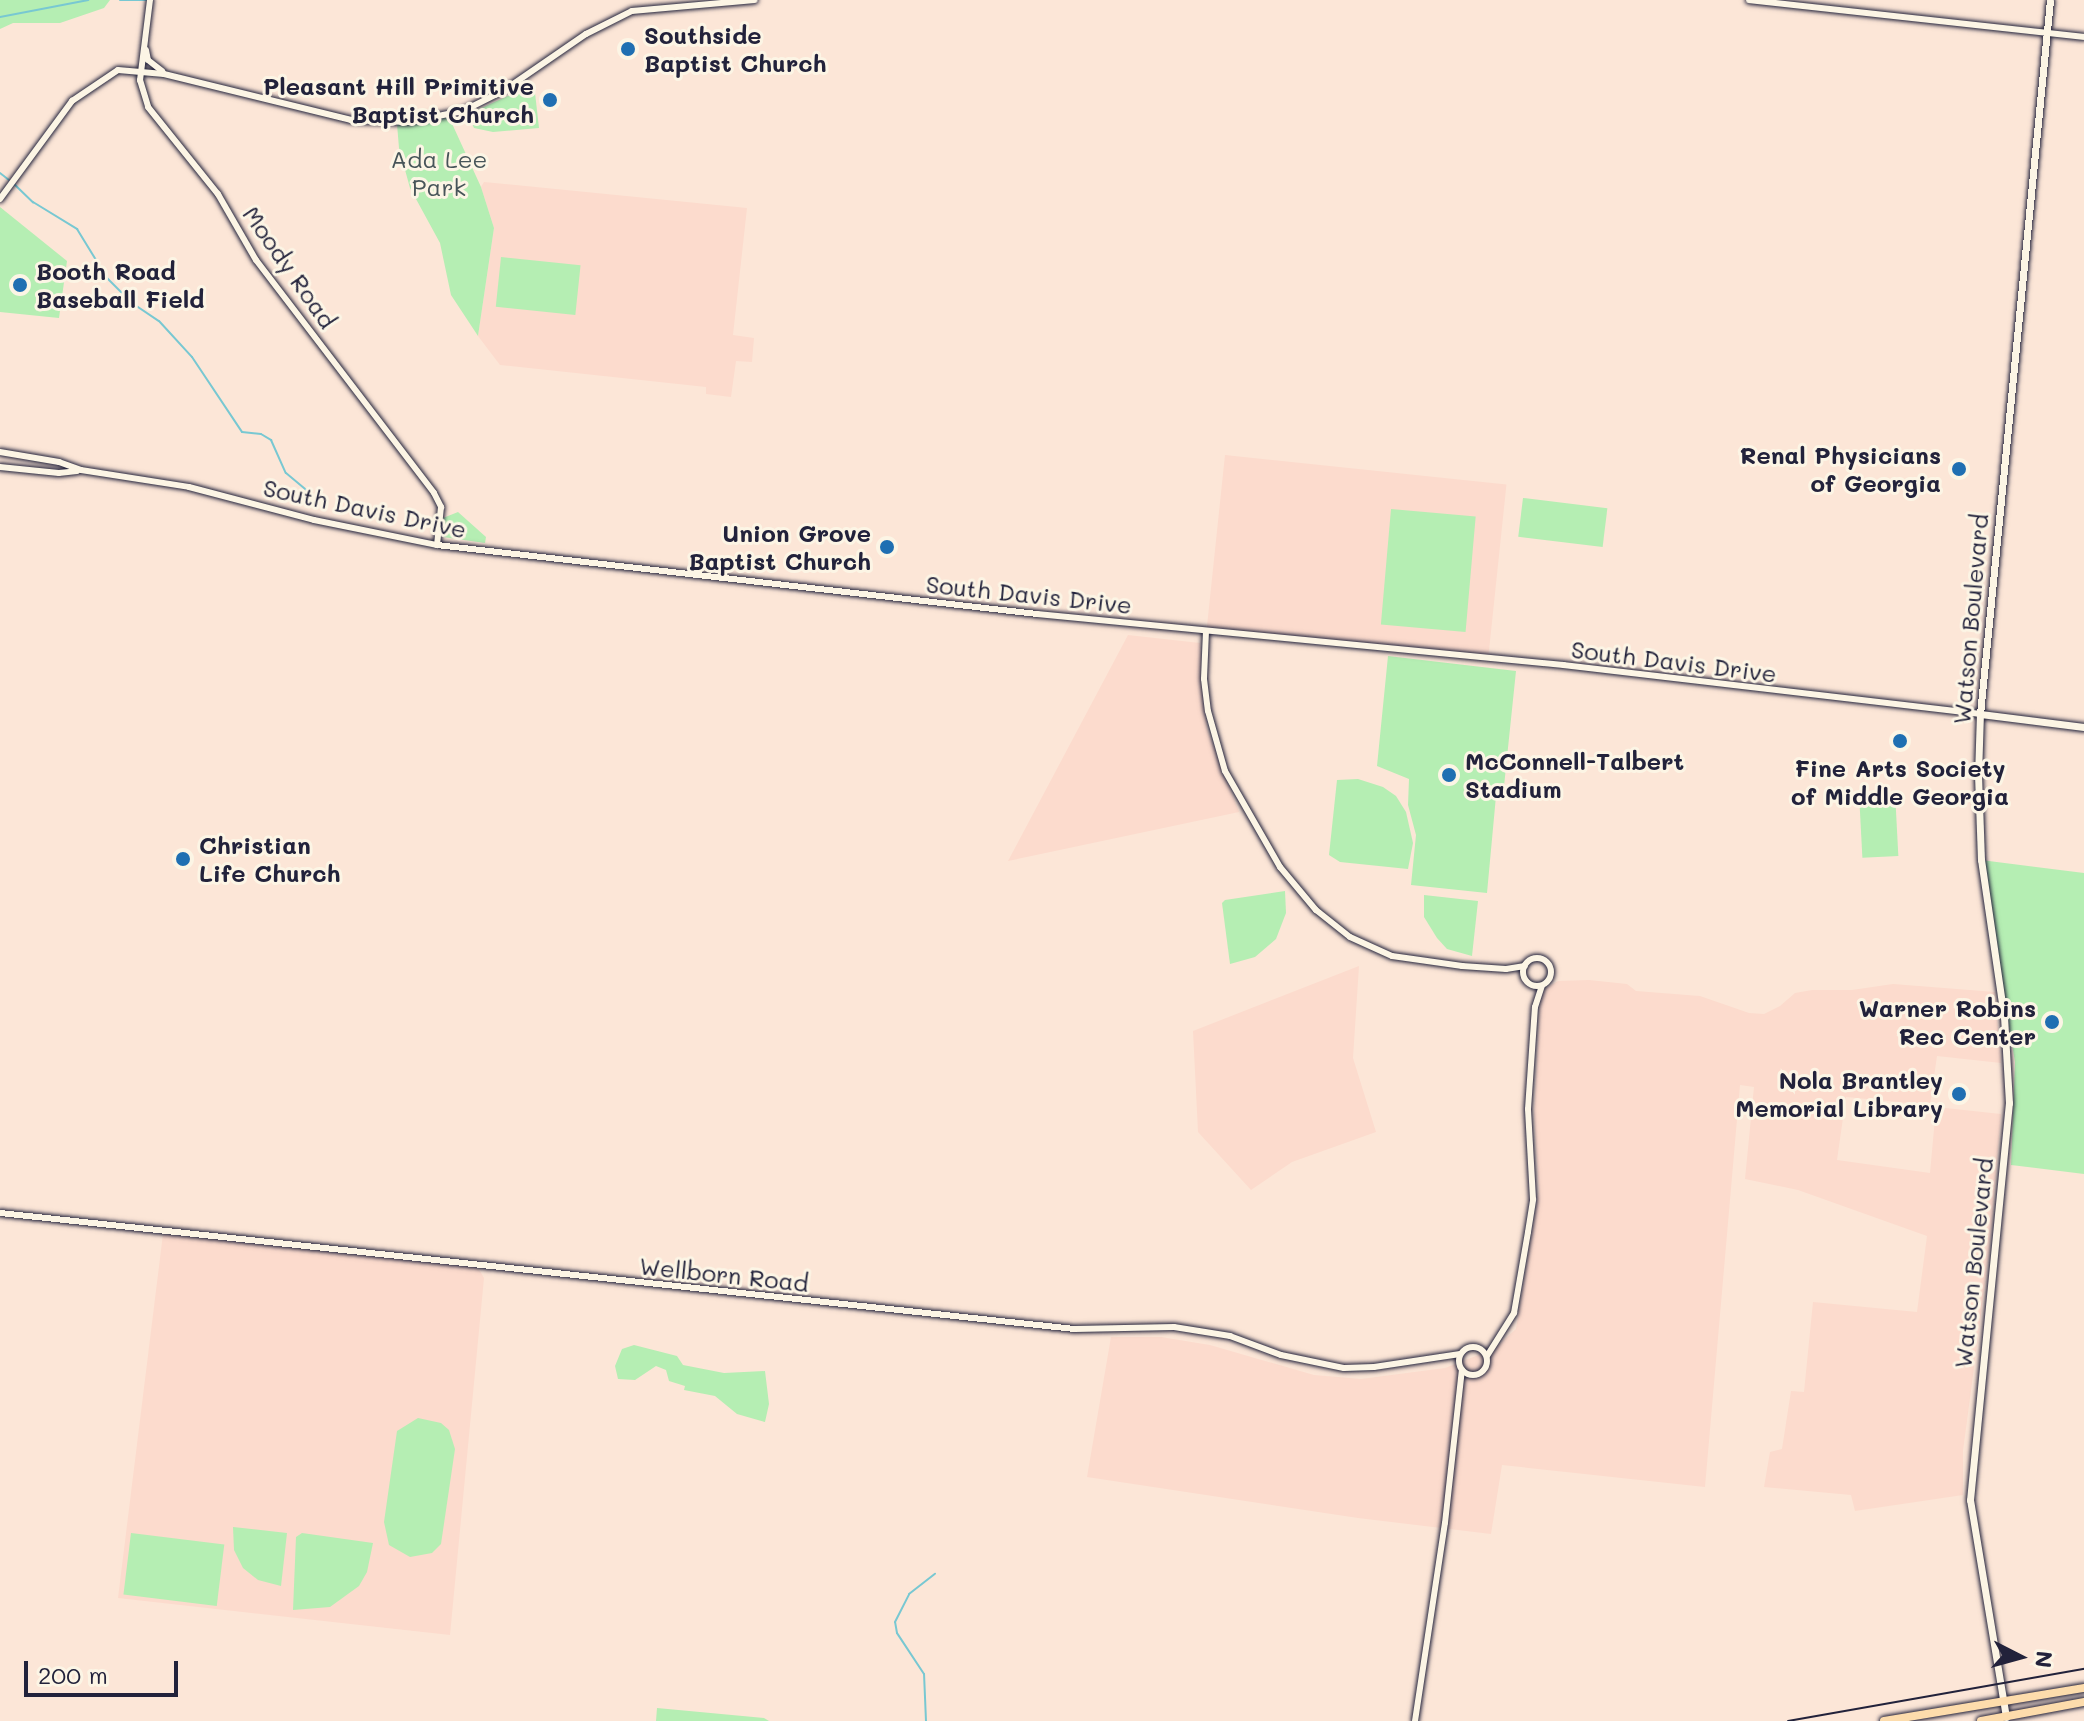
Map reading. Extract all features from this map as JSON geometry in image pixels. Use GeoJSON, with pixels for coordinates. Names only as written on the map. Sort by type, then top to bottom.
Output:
{"type":"FeatureCollection","features":[{"type":"Feature","properties":{"kind":"main road","name":"Watson Boulevard"},"geometry":{"type":"LineString","coordinates":[[2006,1720],[1983,1594],[1969,1479],[2009,1103],[2003,1007],[1981,860],[1978,808],[1980,714],[2050,0]]}},
{"type":"Feature","properties":{"kind":"main road"},"geometry":{"type":"LineString","coordinates":[[1980,714],[2084,727]]}},
{"type":"Feature","properties":{"kind":"main road"},"geometry":{"type":"LineString","coordinates":[[1884,1721],[2084,1688]]}},
{"type":"Feature","properties":{"kind":"main road"},"geometry":{"type":"LineString","coordinates":[[1981,1721],[2006,1720],[2084,1702]]}},
{"type":"Feature","properties":{"kind":"street","name":"Moody Road"},"geometry":{"type":"LineString","coordinates":[[150,0],[141,70],[142,89],[152,113],[203,174],[256,260],[436,496],[441,514],[437,545]]}},
{"type":"Feature","properties":{"kind":"street"},"geometry":{"type":"LineString","coordinates":[[0,199],[72,101],[118,70],[164,74],[351,120],[408,122],[463,111],[503,91],[586,34],[632,11],[755,0]]}},
{"type":"Feature","properties":{"kind":"street"},"geometry":{"type":"LineString","coordinates":[[1749,0],[2084,37]]}},
{"type":"Feature","properties":{"kind":"street"},"geometry":{"type":"LineString","coordinates":[[145,42],[148,60],[164,74]]}},
{"type":"Feature","properties":{"kind":"street","name":"South Davis Drive"},"geometry":{"type":"LineString","coordinates":[[0,452],[59,462],[81,470],[189,487],[314,520],[437,545],[1206,631],[1468,655],[1980,714]]}},
{"type":"Feature","properties":{"kind":"street","name":"South Davis Drive"},"geometry":{"type":"LineString","coordinates":[[0,467],[59,473],[81,470]]}},
{"type":"Feature","properties":{"kind":"street"},"geometry":{"type":"LineString","coordinates":[[1206,631],[1206,699],[1223,765],[1276,860],[1308,902],[1350,937],[1392,956],[1506,969],[1524,976],[1530,985],[1535,1007]]}},
{"type":"Feature","properties":{"kind":"street"},"geometry":{"type":"LineString","coordinates":[[1461,1393],[1474,1375],[1485,1369],[1487,1356],[1514,1313],[1533,1199],[1528,1109],[1535,1007],[1542,986],[1551,978],[1550,965],[1539,958],[1525,966],[1506,969]]}},
{"type":"Feature","properties":{"kind":"street"},"geometry":{"type":"LineString","coordinates":[[1524,976],[1525,966]]}},
{"type":"Feature","properties":{"kind":"street"},"geometry":{"type":"LineString","coordinates":[[1530,985],[1542,986]]}},
{"type":"Feature","properties":{"kind":"street","name":"Wellborn Road"},"geometry":{"type":"LineString","coordinates":[[0,1213],[1075,1329],[1174,1327],[1230,1336],[1324,1366],[1374,1367],[1460,1354]]}},
{"type":"Feature","properties":{"kind":"street"},"geometry":{"type":"LineString","coordinates":[[1415,1721],[1461,1393],[1460,1354],[1466,1348],[1480,1348],[1498,1336]]}},
{"type":"Feature","properties":{"kind":"street"},"geometry":{"type":"LineString","coordinates":[[1480,1348],[1487,1356]]}},
{"type":"Feature","properties":{"kind":"street"},"geometry":{"type":"LineString","coordinates":[[1438,1357],[1474,1375]]}},
{"type":"Feature","properties":{"kind":"shaded area"},"geometry":{"type":"Polygon","coordinates":[[[484,182],[747,208],[733,335],[754,338],[752,362],[736,361],[731,397],[706,394],[706,387],[500,365],[478,336],[494,228],[481,187],[484,182]]]}},
{"type":"Feature","properties":{"kind":"shaded area"},"geometry":{"type":"Polygon","coordinates":[[[1225,455],[1506,485],[1488,661],[1206,631],[1225,455]]]}},
{"type":"Feature","properties":{"kind":"shaded area"},"geometry":{"type":"Polygon","coordinates":[[[1128,635],[1200,643],[1207,729],[1239,812],[1008,861],[1128,635]]]}},
{"type":"Feature","properties":{"kind":"shaded area"},"geometry":{"type":"Polygon","coordinates":[[[1359,966],[1353,1058],[1376,1132],[1292,1162],[1251,1190],[1198,1132],[1193,1031],[1359,966]]]}},
{"type":"Feature","properties":{"kind":"shaded area"},"geometry":{"type":"Polygon","coordinates":[[[1558,981],[1627,984],[1636,991],[1700,996],[1749,1013],[1764,1014],[1795,993],[1812,990],[1852,990],[1893,984],[1995,992],[2001,1063],[1937,1056],[1930,1105],[1846,1097],[1837,1160],[1930,1173],[1936,1107],[2001,1114],[1990,1246],[1963,1451],[1963,1495],[1855,1511],[1851,1495],[1764,1487],[1770,1452],[1782,1449],[1791,1391],[1804,1392],[1813,1302],[1917,1312],[1927,1236],[1798,1190],[1745,1179],[1754,1087],[1740,1085],[1705,1487],[1502,1465],[1491,1534],[1358,1518],[1087,1477],[1111,1337],[1161,1337],[1210,1345],[1314,1375],[1361,1379],[1445,1368],[1494,1349],[1516,1329],[1539,1191],[1534,1114],[1541,991],[1558,981]]]}},
{"type":"Feature","properties":{"kind":"shaded area"},"geometry":{"type":"Polygon","coordinates":[[[163,1234],[475,1267],[480,1271],[484,1278],[450,1635],[118,1598],[163,1234]]]}},
{"type":"Feature","properties":{"kind":"green space"},"geometry":{"type":"Polygon","coordinates":[[[0,0],[110,0],[104,8],[60,23],[13,23],[0,29],[0,0]]]}},
{"type":"Feature","properties":{"kind":"green space"},"geometry":{"type":"Polygon","coordinates":[[[534,84],[539,128],[493,132],[474,128],[468,114],[534,84]]]}},
{"type":"Feature","properties":{"kind":"green space","name":"Ada Lee Park"},"geometry":{"type":"Polygon","coordinates":[[[449,117],[481,187],[494,228],[478,336],[451,295],[440,243],[410,188],[399,148],[397,124],[449,117]]]}},
{"type":"Feature","properties":{"kind":"green space"},"geometry":{"type":"Polygon","coordinates":[[[0,207],[67,261],[59,318],[0,312],[0,207]]]}},
{"type":"Feature","properties":{"kind":"green space"},"geometry":{"type":"Polygon","coordinates":[[[501,257],[581,265],[575,315],[496,307],[501,257]]]}},
{"type":"Feature","properties":{"kind":"green space"},"geometry":{"type":"Polygon","coordinates":[[[1523,498],[1607,508],[1603,547],[1518,537],[1523,498]]]}},
{"type":"Feature","properties":{"kind":"green space"},"geometry":{"type":"Polygon","coordinates":[[[1391,509],[1476,516],[1466,632],[1381,625],[1391,509]]]}},
{"type":"Feature","properties":{"kind":"green space"},"geometry":{"type":"Polygon","coordinates":[[[458,512],[486,537],[485,543],[443,537],[443,518],[458,512]]]}},
{"type":"Feature","properties":{"kind":"green space","name":"McConnell-Talbert Stadium"},"geometry":{"type":"Polygon","coordinates":[[[1388,656],[1516,671],[1503,796],[1496,796],[1487,893],[1411,885],[1416,835],[1408,805],[1409,779],[1377,766],[1388,656]]]}},
{"type":"Feature","properties":{"kind":"green space"},"geometry":{"type":"Polygon","coordinates":[[[1358,779],[1383,787],[1396,796],[1406,812],[1413,843],[1408,869],[1340,862],[1329,855],[1337,780],[1358,779]]]}},
{"type":"Feature","properties":{"kind":"green space"},"geometry":{"type":"Polygon","coordinates":[[[1895,792],[1898,856],[1862,858],[1859,794],[1895,792]]]}},
{"type":"Feature","properties":{"kind":"green space"},"geometry":{"type":"Polygon","coordinates":[[[1981,860],[2084,873],[2084,1174],[2011,1165],[2015,1062],[1981,860]]]}},
{"type":"Feature","properties":{"kind":"green space"},"geometry":{"type":"Polygon","coordinates":[[[1285,891],[1286,913],[1276,939],[1255,957],[1230,964],[1222,903],[1285,891]]]}},
{"type":"Feature","properties":{"kind":"green space"},"geometry":{"type":"Polygon","coordinates":[[[1424,895],[1478,901],[1472,956],[1447,949],[1437,938],[1424,917],[1424,895]]]}},
{"type":"Feature","properties":{"kind":"green space"},"geometry":{"type":"Polygon","coordinates":[[[634,1345],[677,1356],[683,1365],[724,1373],[765,1371],[769,1404],[765,1422],[737,1414],[715,1396],[684,1390],[685,1386],[669,1381],[666,1370],[656,1366],[635,1380],[618,1379],[615,1366],[622,1349],[634,1345]]]}},
{"type":"Feature","properties":{"kind":"green space"},"geometry":{"type":"Polygon","coordinates":[[[418,1418],[441,1423],[449,1430],[455,1449],[441,1544],[432,1553],[410,1557],[389,1545],[384,1522],[397,1431],[418,1418]]]}},
{"type":"Feature","properties":{"kind":"green space"},"geometry":{"type":"Polygon","coordinates":[[[233,1527],[287,1533],[281,1586],[258,1580],[243,1568],[234,1550],[233,1527]]]}},
{"type":"Feature","properties":{"kind":"green space"},"geometry":{"type":"Polygon","coordinates":[[[131,1533],[224,1544],[217,1606],[123,1595],[131,1533]]]}},
{"type":"Feature","properties":{"kind":"green space"},"geometry":{"type":"Polygon","coordinates":[[[302,1533],[373,1543],[367,1572],[359,1586],[330,1607],[293,1610],[296,1537],[302,1533]]]}},
{"type":"Feature","properties":{"kind":"green space"},"geometry":{"type":"Polygon","coordinates":[[[657,1708],[764,1718],[769,1721],[656,1721],[657,1708]]]}},
{"type":"Feature","properties":{"kind":"waterway"},"geometry":{"type":"LineString","coordinates":[[0,17],[88,0]]}},
{"type":"Feature","properties":{"kind":"waterway"},"geometry":{"type":"LineString","coordinates":[[120,0],[146,0]]}},
{"type":"Feature","properties":{"kind":"waterway"},"geometry":{"type":"LineString","coordinates":[[0,173],[9,180]]}},
{"type":"Feature","properties":{"kind":"waterway"},"geometry":{"type":"LineString","coordinates":[[13,183],[33,202],[77,229],[107,278],[132,303],[159,321],[192,357],[242,432],[261,434],[271,440],[286,473],[312,495]]}},
{"type":"Feature","properties":{"kind":"waterway"},"geometry":{"type":"LineString","coordinates":[[926,1721],[924,1674],[897,1633],[895,1622],[909,1594],[935,1574]]}},
{"type":"Feature","properties":{"kind":"railway"},"geometry":{"type":"LineString","coordinates":[[1788,1721],[2084,1669]]}},
{"type":"Feature","properties":{"kind":"place","name":"Southside Baptist Church"},"geometry":{"type":"Point","coordinates":[628,49]}},
{"type":"Feature","properties":{"kind":"place","name":"Pleasant Hill Primitive Baptist Church"},"geometry":{"type":"Point","coordinates":[550,100]}},
{"type":"Feature","properties":{"kind":"place","name":"Booth Road Baseball Field"},"geometry":{"type":"Point","coordinates":[20,285]}},
{"type":"Feature","properties":{"kind":"place","name":"Renal Physicians of Georgia"},"geometry":{"type":"Point","coordinates":[1959,469]}},
{"type":"Feature","properties":{"kind":"place","name":"Union Grove Baptist Church"},"geometry":{"type":"Point","coordinates":[887,547]}},
{"type":"Feature","properties":{"kind":"place","name":"Fine Arts Society of Middle Georgia"},"geometry":{"type":"Point","coordinates":[1900,741]}},
{"type":"Feature","properties":{"kind":"place","name":"McConnell-Talbert Stadium"},"geometry":{"type":"Point","coordinates":[1449,775]}},
{"type":"Feature","properties":{"kind":"place","name":"Christian Life Church"},"geometry":{"type":"Point","coordinates":[183,859]}},
{"type":"Feature","properties":{"kind":"place","name":"Warner Robins Rec Center"},"geometry":{"type":"Point","coordinates":[2052,1022]}},
{"type":"Feature","properties":{"kind":"place","name":"Nola Brantley Memorial Library"},"geometry":{"type":"Point","coordinates":[1959,1094]}}]}
